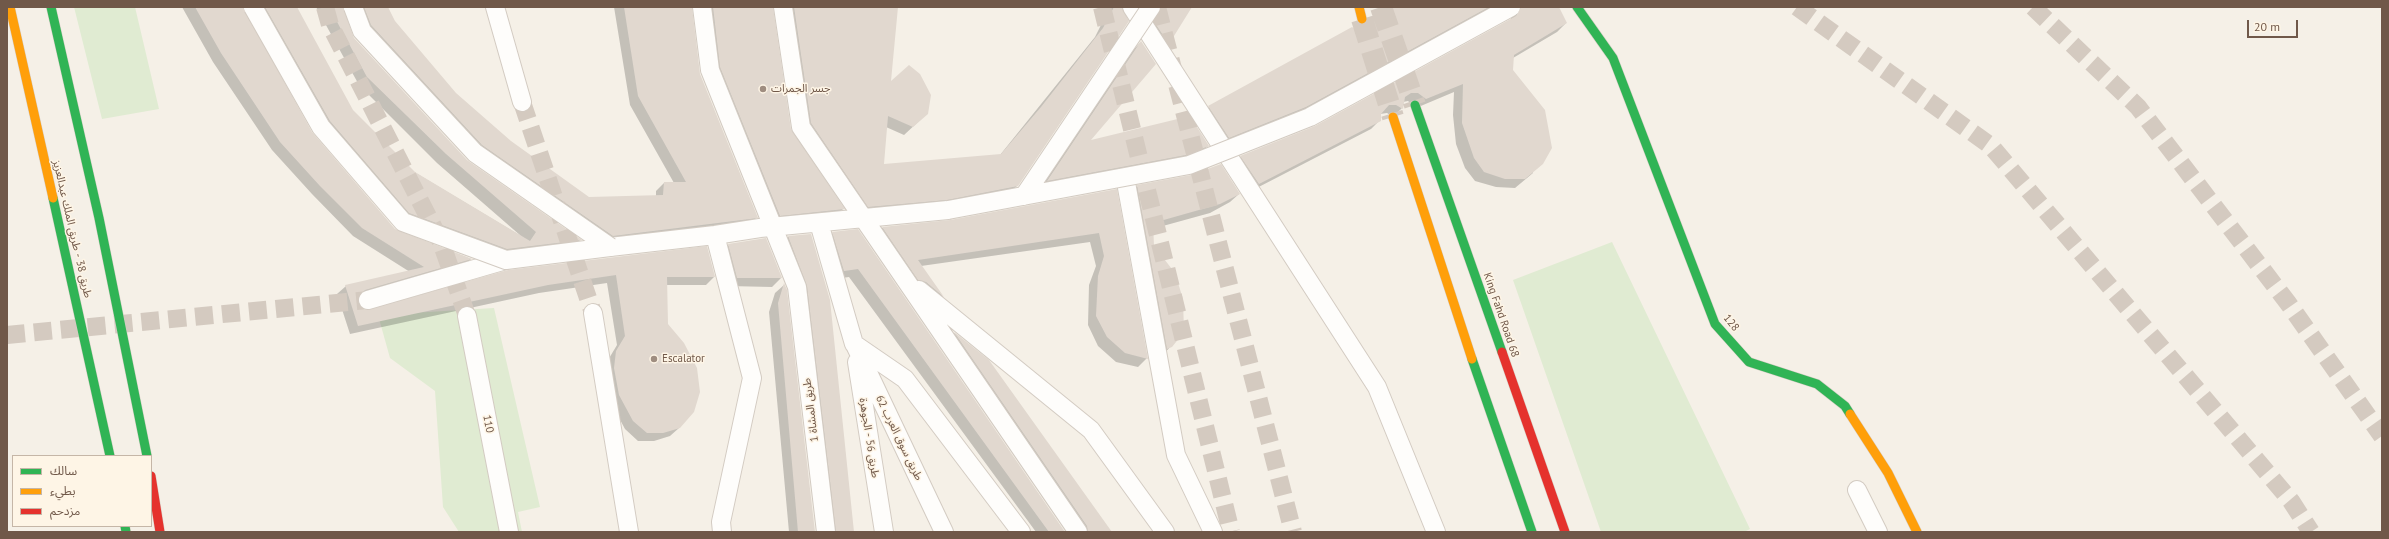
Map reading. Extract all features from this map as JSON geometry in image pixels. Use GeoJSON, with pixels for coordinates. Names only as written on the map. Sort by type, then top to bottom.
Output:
{"type":"FeatureCollection","features":[{"type":"Feature","properties":{"kind":"main road","name":"طريق 38 - طريق الملك عبدالعزيز"},"geometry":{"type":"LineString","coordinates":[[10,7],[110,455]]}},
{"type":"Feature","properties":{"kind":"main road"},"geometry":{"type":"LineString","coordinates":[[51,7],[99,218],[147,455]]}},
{"type":"Feature","properties":{"kind":"main road"},"geometry":{"type":"LineString","coordinates":[[1359,7],[1362,19]]}},
{"type":"Feature","properties":{"kind":"main road","name":"128"},"geometry":{"type":"LineString","coordinates":[[1577,7],[1613,58],[1715,324],[1749,362],[1817,384],[1846,406],[1888,473],[1917,532]]}},
{"type":"Feature","properties":{"kind":"main road","name":"King Fahd Road 68"},"geometry":{"type":"LineString","coordinates":[[1415,105],[1565,532]]}},
{"type":"Feature","properties":{"kind":"main road"},"geometry":{"type":"LineString","coordinates":[[1394,117],[1456,315],[1532,532]]}},
{"type":"Feature","properties":{"kind":"main road"},"geometry":{"type":"LineString","coordinates":[[152,482],[160,532]]}},
{"type":"Feature","properties":{"kind":"street"},"geometry":{"type":"LineString","coordinates":[[253,7],[321,127],[403,222],[506,260]]}},
{"type":"Feature","properties":{"kind":"street"},"geometry":{"type":"LineString","coordinates":[[353,7],[362,31],[475,153],[610,247]]}},
{"type":"Feature","properties":{"kind":"street"},"geometry":{"type":"LineString","coordinates":[[496,7],[522,102]]}},
{"type":"Feature","properties":{"kind":"street","name":"طريق المشاة 1"},"geometry":{"type":"LineString","coordinates":[[702,7],[710,70],[797,287],[826,532]]}},
{"type":"Feature","properties":{"kind":"street"},"geometry":{"type":"LineString","coordinates":[[783,7],[801,127],[1078,532]]}},
{"type":"Feature","properties":{"kind":"street"},"geometry":{"type":"LineString","coordinates":[[1132,7],[1377,387],[1436,532]]}},
{"type":"Feature","properties":{"kind":"street"},"geometry":{"type":"LineString","coordinates":[[1024,196],[1151,7]]}},
{"type":"Feature","properties":{"kind":"street"},"geometry":{"type":"LineString","coordinates":[[368,300],[506,260],[715,236],[760,228],[948,210],[1188,165],[1310,117],[1510,7]]}},
{"type":"Feature","properties":{"kind":"street"},"geometry":{"type":"LineString","coordinates":[[1125,177],[1176,455],[1213,532]]}},
{"type":"Feature","properties":{"kind":"street"},"geometry":{"type":"LineString","coordinates":[[819,223],[854,344],[904,379],[1020,532]]}},
{"type":"Feature","properties":{"kind":"street"},"geometry":{"type":"LineString","coordinates":[[715,236],[752,378],[721,522],[722,532]]}},
{"type":"Feature","properties":{"kind":"street"},"geometry":{"type":"LineString","coordinates":[[903,277],[1091,430],[1165,532]]}},
{"type":"Feature","properties":{"kind":"street"},"geometry":{"type":"LineString","coordinates":[[593,313],[629,532]]}},
{"type":"Feature","properties":{"kind":"street","name":"110"},"geometry":{"type":"LineString","coordinates":[[467,316],[509,532]]}},
{"type":"Feature","properties":{"kind":"street","name":"طريق 56 - الجوهرة"},"geometry":{"type":"LineString","coordinates":[[854,344],[884,532]]}},
{"type":"Feature","properties":{"kind":"street","name":"طريق سوق العرب 62"},"geometry":{"type":"LineString","coordinates":[[854,344],[944,532]]}},
{"type":"Feature","properties":{"kind":"street"},"geometry":{"type":"LineString","coordinates":[[1857,490],[1878,532]]}},
{"type":"Feature","properties":{"kind":"green space"},"geometry":{"type":"Polygon","coordinates":[[[74,7],[135,7],[159,109],[102,119],[74,7]]]}},
{"type":"Feature","properties":{"kind":"green space"},"geometry":{"type":"Polygon","coordinates":[[[1612,242],[1750,529],[1744,532],[1601,532],[1513,280],[1612,242]]]}},
{"type":"Feature","properties":{"kind":"green space"},"geometry":{"type":"Polygon","coordinates":[[[494,308],[540,507],[518,512],[522,532],[459,532],[443,507],[435,391],[390,358],[378,315],[494,308]]]}},
{"type":"Feature","properties":{"kind":"building"},"geometry":{"type":"Polygon","coordinates":[[[195,7],[243,7],[312,132],[395,229],[472,259],[365,290],[358,298],[360,307],[365,310],[508,270],[707,246],[715,277],[667,277],[668,324],[684,343],[697,368],[700,392],[694,412],[680,428],[663,433],[647,433],[633,421],[619,395],[614,368],[616,351],[625,336],[616,275],[548,285],[358,326],[345,285],[424,267],[362,228],[320,186],[280,142],[221,53],[195,7]]]}},
{"type":"Feature","properties":{"kind":"building"},"geometry":{"type":"Polygon","coordinates":[[[265,7],[297,7],[353,110],[415,172],[530,241],[536,232],[446,154],[367,77],[329,7],[343,7],[354,38],[467,160],[582,240],[507,249],[409,213],[330,121],[265,7]]]}},
{"type":"Feature","properties":{"kind":"building"},"geometry":{"type":"Polygon","coordinates":[[[364,7],[388,7],[395,21],[456,93],[511,141],[589,197],[663,195],[664,182],[686,182],[638,96],[624,7],[692,7],[700,74],[758,218],[613,236],[482,145],[371,25],[364,7]]]}},
{"type":"Feature","properties":{"kind":"building"},"geometry":{"type":"Polygon","coordinates":[[[713,7],[773,7],[791,129],[845,209],[780,216],[720,67],[713,7]]]}},
{"type":"Feature","properties":{"kind":"building"},"geometry":{"type":"Polygon","coordinates":[[[794,7],[898,7],[891,81],[909,65],[920,74],[931,95],[928,114],[913,127],[888,116],[884,164],[1001,154],[1041,107],[1103,28],[1114,7],[1122,7],[1129,21],[1018,186],[947,200],[868,207],[811,123],[794,7]]]}},
{"type":"Feature","properties":{"kind":"building"},"geometry":{"type":"Polygon","coordinates":[[[1161,7],[1192,7],[1169,44],[1154,22],[1161,7]]]}},
{"type":"Feature","properties":{"kind":"building"},"geometry":{"type":"Polygon","coordinates":[[[1394,7],[1489,7],[1306,107],[1229,138],[1208,106],[1352,27],[1358,31],[1365,31],[1371,28],[1374,16],[1394,7]]]}},
{"type":"Feature","properties":{"kind":"building"},"geometry":{"type":"Polygon","coordinates":[[[1521,7],[1559,7],[1567,23],[1514,55],[1513,70],[1545,110],[1552,148],[1543,164],[1525,179],[1505,179],[1484,172],[1474,158],[1462,123],[1463,84],[1426,99],[1418,93],[1411,93],[1405,97],[1403,109],[1396,105],[1389,105],[1381,114],[1381,121],[1259,184],[1240,156],[1315,126],[1516,16],[1521,7]]]}},
{"type":"Feature","properties":{"kind":"building"},"geometry":{"type":"Polygon","coordinates":[[[1141,41],[1156,64],[1091,140],[1190,116],[1209,146],[1186,155],[1047,181],[1141,41]]]}},
{"type":"Feature","properties":{"kind":"building"},"geometry":{"type":"Polygon","coordinates":[[[1221,164],[1240,194],[1220,204],[1153,223],[1154,246],[1175,273],[1183,299],[1184,332],[1172,347],[1167,349],[1137,185],[1191,175],[1221,164]]]}},
{"type":"Feature","properties":{"kind":"building"},"geometry":{"type":"Polygon","coordinates":[[[1117,189],[1148,359],[1125,353],[1107,337],[1096,316],[1098,276],[1104,256],[1099,233],[918,260],[944,297],[926,282],[918,280],[882,227],[950,220],[1117,189]]]}},
{"type":"Feature","properties":{"kind":"building"},"geometry":{"type":"Polygon","coordinates":[[[858,229],[1065,532],[1049,532],[858,269],[844,271],[832,232],[858,229]]]}},
{"type":"Feature","properties":{"kind":"building"},"geometry":{"type":"Polygon","coordinates":[[[811,234],[830,300],[854,532],[836,532],[807,286],[788,236],[811,234]]]}},
{"type":"Feature","properties":{"kind":"building"},"geometry":{"type":"Polygon","coordinates":[[[766,238],[782,278],[737,278],[728,244],[766,238]]]}},
{"type":"Feature","properties":{"kind":"building"},"geometry":{"type":"Polygon","coordinates":[[[784,283],[787,290],[815,532],[798,532],[778,303],[784,283]]]}},
{"type":"Feature","properties":{"kind":"building"},"geometry":{"type":"Polygon","coordinates":[[[954,332],[989,360],[1112,532],[1088,532],[1087,526],[954,332]]]}},
{"type":"Feature","properties":{"kind":"tunnel"},"geometry":{"type":"LineString","coordinates":[[325,7],[330,25],[441,242],[467,316]]}},
{"type":"Feature","properties":{"kind":"tunnel"},"geometry":{"type":"LineString","coordinates":[[1102,7],[1231,532]]}},
{"type":"Feature","properties":{"kind":"tunnel"},"geometry":{"type":"LineString","coordinates":[[1157,7],[1293,532]]}},
{"type":"Feature","properties":{"kind":"tunnel"},"geometry":{"type":"LineString","coordinates":[[1381,7],[1415,105]]}},
{"type":"Feature","properties":{"kind":"tunnel"},"geometry":{"type":"LineString","coordinates":[[1797,7],[1991,146],[2291,501],[2311,532]]}},
{"type":"Feature","properties":{"kind":"tunnel"},"geometry":{"type":"LineString","coordinates":[[2033,7],[2138,107],[2288,303],[2382,436]]}},
{"type":"Feature","properties":{"kind":"tunnel"},"geometry":{"type":"LineString","coordinates":[[1362,19],[1393,117]]}},
{"type":"Feature","properties":{"kind":"tunnel"},"geometry":{"type":"LineString","coordinates":[[522,102],[593,313]]}},
{"type":"Feature","properties":{"kind":"tunnel"},"geometry":{"type":"LineString","coordinates":[[7,335],[368,300]]}},
{"type":"Feature","properties":{"kind":"traffic: fast"},"geometry":{"type":"LineString","coordinates":[[51,7],[99,218],[147,455]]}},
{"type":"Feature","properties":{"kind":"traffic: fast"},"geometry":{"type":"LineString","coordinates":[[1577,7],[1613,58],[1715,324],[1749,362],[1817,384],[1845,406],[1850,414]]}},
{"type":"Feature","properties":{"kind":"traffic: fast"},"geometry":{"type":"LineString","coordinates":[[1415,105],[1502,352]]}},
{"type":"Feature","properties":{"kind":"traffic: fast"},"geometry":{"type":"LineString","coordinates":[[53,198],[110,455]]}},
{"type":"Feature","properties":{"kind":"traffic: fast"},"geometry":{"type":"LineString","coordinates":[[1472,359],[1532,532]]}},
{"type":"Feature","properties":{"kind":"traffic: fast"},"geometry":{"type":"LineString","coordinates":[[125,527],[126,532]]}},
{"type":"Feature","properties":{"kind":"traffic: slow"},"geometry":{"type":"LineString","coordinates":[[10,7],[53,198]]}},
{"type":"Feature","properties":{"kind":"traffic: slow"},"geometry":{"type":"LineString","coordinates":[[1359,7],[1362,19]]}},
{"type":"Feature","properties":{"kind":"traffic: slow"},"geometry":{"type":"LineString","coordinates":[[1393,117],[1472,359]]}},
{"type":"Feature","properties":{"kind":"traffic: slow"},"geometry":{"type":"LineString","coordinates":[[1850,414],[1888,473],[1917,532]]}},
{"type":"Feature","properties":{"kind":"traffic: jam"},"geometry":{"type":"LineString","coordinates":[[1502,352],[1565,532]]}},
{"type":"Feature","properties":{"kind":"traffic: jam"},"geometry":{"type":"LineString","coordinates":[[152,482],[160,532]]}},
{"type":"Feature","properties":{"kind":"place","name":"جسر الجمرات"},"geometry":{"type":"Point","coordinates":[763,89]}},
{"type":"Feature","properties":{"kind":"place","name":"Escalator"},"geometry":{"type":"Point","coordinates":[654,359]}}]}
